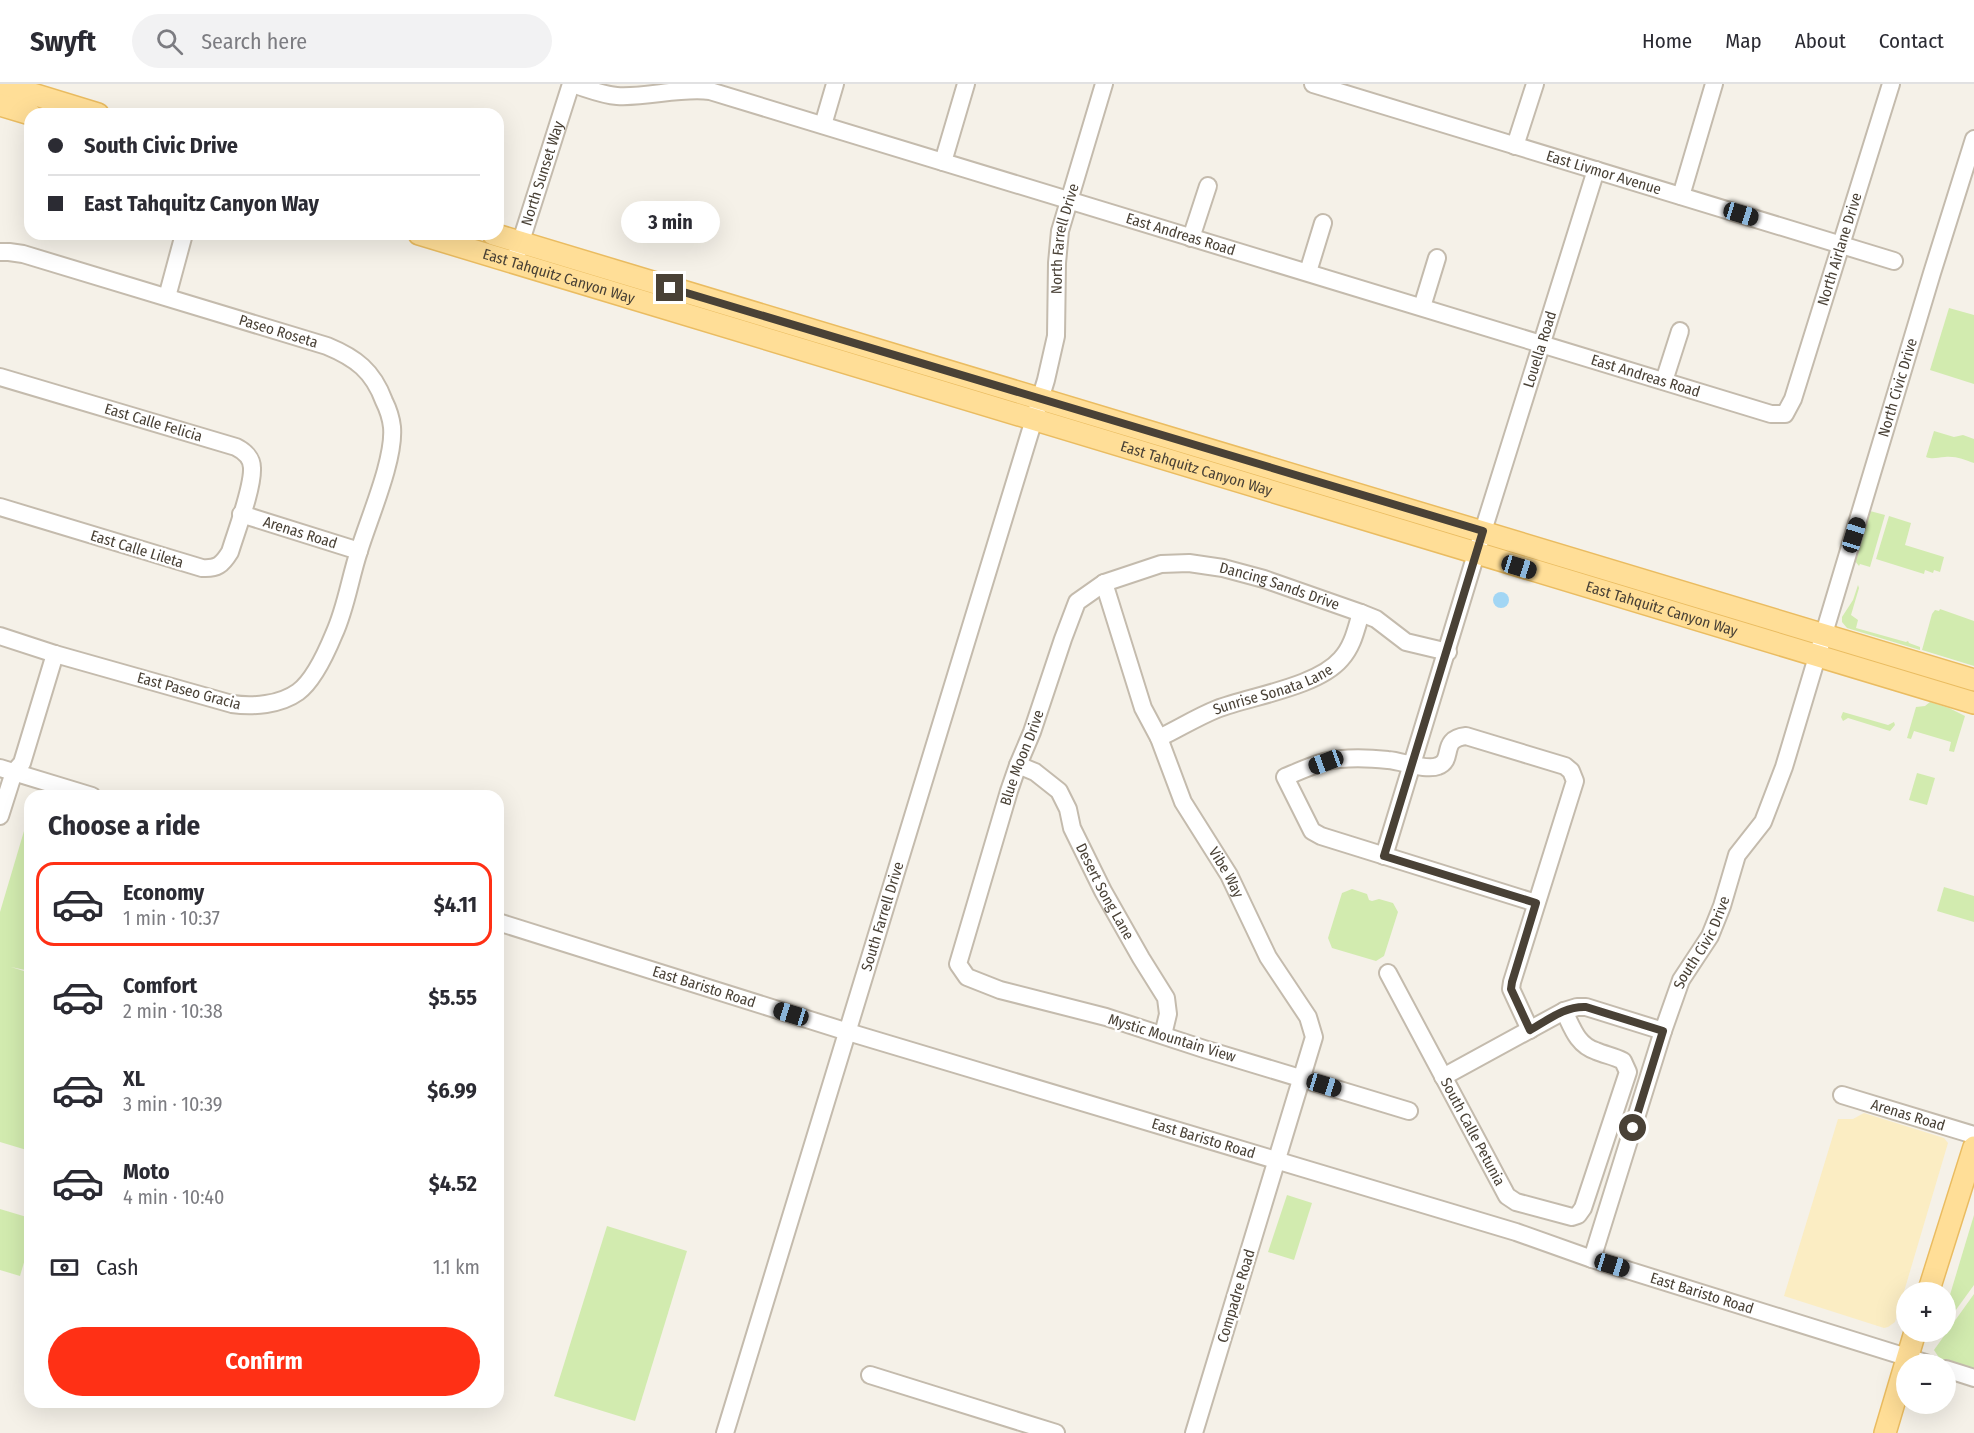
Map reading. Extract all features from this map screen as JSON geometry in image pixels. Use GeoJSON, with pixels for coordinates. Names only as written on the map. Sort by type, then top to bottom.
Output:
{"type":"FeatureCollection","features":[{"type":"Feature","properties":{"kind":"main road"},"geometry":{"type":"LineString","coordinates":[[0,84],[51,91],[86,108]]}},
{"type":"Feature","properties":{"kind":"main road"},"geometry":{"type":"LineString","coordinates":[[0,105],[24,112]]}},
{"type":"Feature","properties":{"kind":"main road","name":"East Tahquitz Canyon Way"},"geometry":{"type":"LineString","coordinates":[[504,238],[1974,680]]}},
{"type":"Feature","properties":{"kind":"main road","name":"East Tahquitz Canyon Way"},"geometry":{"type":"LineString","coordinates":[[439,240],[1974,703]]}},
{"type":"Feature","properties":{"kind":"main road"},"geometry":{"type":"LineString","coordinates":[[1931,1282],[1974,1147]]}},
{"type":"Feature","properties":{"kind":"main road"},"geometry":{"type":"LineString","coordinates":[[1885,1433],[1896,1396]]}},
{"type":"Feature","properties":{"kind":"street","name":"East Andreas Road"},"geometry":{"type":"LineString","coordinates":[[572,84],[614,96],[711,87],[823,125],[1191,238],[1771,414],[1785,414]]}},
{"type":"Feature","properties":{"kind":"street","name":"North Sunset Way"},"geometry":{"type":"LineString","coordinates":[[514,263],[572,84]]}},
{"type":"Feature","properties":{"kind":"street"},"geometry":{"type":"LineString","coordinates":[[823,125],[835,84]]}},
{"type":"Feature","properties":{"kind":"street"},"geometry":{"type":"LineString","coordinates":[[943,162],[966,84]]}},
{"type":"Feature","properties":{"kind":"street","name":"North Farrell Drive"},"geometry":{"type":"LineString","coordinates":[[1041,399],[1056,336],[1057,257],[1060,231],[1104,84]]}},
{"type":"Feature","properties":{"kind":"street","name":"East Livmor Avenue"},"geometry":{"type":"LineString","coordinates":[[1313,84],[1894,261]]}},
{"type":"Feature","properties":{"kind":"street"},"geometry":{"type":"LineString","coordinates":[[1515,146],[1531,90],[1535,84]]}},
{"type":"Feature","properties":{"kind":"street"},"geometry":{"type":"LineString","coordinates":[[1681,196],[1714,84]]}},
{"type":"Feature","properties":{"kind":"street","name":"North Airlane Drive"},"geometry":{"type":"LineString","coordinates":[[1785,414],[1793,399],[1891,84]]}},
{"type":"Feature","properties":{"kind":"street","name":"North Civic Drive"},"geometry":{"type":"LineString","coordinates":[[1825,635],[1929,281],[1974,139]]}},
{"type":"Feature","properties":{"kind":"street","name":"Louella Road"},"geometry":{"type":"LineString","coordinates":[[1384,856],[1596,170]]}},
{"type":"Feature","properties":{"kind":"street"},"geometry":{"type":"LineString","coordinates":[[1191,238],[1208,186]]}},
{"type":"Feature","properties":{"kind":"street"},"geometry":{"type":"LineString","coordinates":[[1308,272],[1323,223]]}},
{"type":"Feature","properties":{"kind":"street"},"geometry":{"type":"LineString","coordinates":[[167,297],[182,240]]}},
{"type":"Feature","properties":{"kind":"street","name":"Paseo Roseta"},"geometry":{"type":"LineString","coordinates":[[0,252],[22,254],[327,346],[362,365],[375,381],[389,413],[392,428],[386,467],[359,551]]}},
{"type":"Feature","properties":{"kind":"street"},"geometry":{"type":"LineString","coordinates":[[1422,307],[1437,258]]}},
{"type":"Feature","properties":{"kind":"street"},"geometry":{"type":"LineString","coordinates":[[1664,381],[1680,331]]}},
{"type":"Feature","properties":{"kind":"street","name":"East Calle Felicia"},"geometry":{"type":"LineString","coordinates":[[0,377],[236,447],[243,451],[252,466],[251,480],[241,514]]}},
{"type":"Feature","properties":{"kind":"street","name":"South Farrell Drive"},"geometry":{"type":"LineString","coordinates":[[724,1433],[1041,399]]}},
{"type":"Feature","properties":{"kind":"street","name":"East Calle Lileta"},"geometry":{"type":"LineString","coordinates":[[0,507],[202,568],[214,569],[224,562],[230,552],[241,514]]}},
{"type":"Feature","properties":{"kind":"street","name":"Arenas Road"},"geometry":{"type":"LineString","coordinates":[[241,514],[359,551]]}},
{"type":"Feature","properties":{"kind":"street","name":"East Paseo Gracia"},"geometry":{"type":"LineString","coordinates":[[0,636],[55,654],[232,704],[250,706],[283,699],[298,692],[320,665],[336,632],[359,551]]}},
{"type":"Feature","properties":{"kind":"street","name":"Dancing Sands Drive"},"geometry":{"type":"LineString","coordinates":[[1104,583],[1161,564],[1189,563],[1222,568],[1264,579],[1361,613],[1376,619],[1406,642],[1448,652]]}},
{"type":"Feature","properties":{"kind":"street","name":"Vibe Way"},"geometry":{"type":"LineString","coordinates":[[1104,583],[1143,708],[1159,738],[1184,802],[1229,874],[1268,957],[1308,1017],[1314,1037],[1277,1160]]}},
{"type":"Feature","properties":{"kind":"street","name":"Blue Moon Drive"},"geometry":{"type":"LineString","coordinates":[[963,945],[1018,765],[1032,732],[1077,602],[1104,583]]}},
{"type":"Feature","properties":{"kind":"street","name":"Sunrise Sonata Lane"},"geometry":{"type":"LineString","coordinates":[[1159,738],[1217,710],[1298,684],[1327,671],[1341,660],[1353,641],[1361,613]]}},
{"type":"Feature","properties":{"kind":"street","name":"South Civic Drive"},"geometry":{"type":"LineString","coordinates":[[1592,1259],[1681,980],[1710,936],[1722,906],[1737,855],[1766,815],[1784,766],[1825,635]]}},
{"type":"Feature","properties":{"kind":"street"},"geometry":{"type":"LineString","coordinates":[[7,770],[22,763],[55,654]]}},
{"type":"Feature","properties":{"kind":"street"},"geometry":{"type":"LineString","coordinates":[[1530,1030],[1511,989],[1512,982],[1575,782],[1571,771],[1565,766],[1466,736],[1457,737],[1450,743],[1446,760],[1440,766],[1430,768],[1389,760],[1368,759],[1326,762],[1285,777],[1312,831],[1321,836],[1536,903]]}},
{"type":"Feature","properties":{"kind":"street","name":"Desert Song Lane"},"geometry":{"type":"LineString","coordinates":[[1018,765],[1035,772],[1059,791],[1068,809],[1072,828],[1103,891],[1166,998],[1168,1014],[1162,1035]]}},
{"type":"Feature","properties":{"kind":"street"},"geometry":{"type":"LineString","coordinates":[[7,770],[72,790]]}},
{"type":"Feature","properties":{"kind":"street"},"geometry":{"type":"LineString","coordinates":[[0,816],[7,770]]}},
{"type":"Feature","properties":{"kind":"street","name":"East Baristo Road"},"geometry":{"type":"LineString","coordinates":[[504,924],[848,1032],[1516,1232],[1592,1259],[1901,1354]]}},
{"type":"Feature","properties":{"kind":"street","name":"Mystic Mountain View"},"geometry":{"type":"LineString","coordinates":[[963,945],[958,964],[967,977],[981,983],[1106,1017],[1409,1111]]}},
{"type":"Feature","properties":{"kind":"street","name":"South Calle Petunia"},"geometry":{"type":"LineString","coordinates":[[1389,974],[1507,1196],[1516,1202],[1572,1217],[1578,1215],[1583,1208],[1628,1072],[1623,1061],[1615,1056],[1593,1051],[1580,1042],[1564,1011]]}},
{"type":"Feature","properties":{"kind":"street"},"geometry":{"type":"LineString","coordinates":[[1443,1077],[1564,1011],[1578,1007],[1586,1007],[1663,1031]]}},
{"type":"Feature","properties":{"kind":"street","name":"Arenas Road"},"geometry":{"type":"LineString","coordinates":[[1842,1095],[1974,1135]]}},
{"type":"Feature","properties":{"kind":"street","name":"Compadre Road"},"geometry":{"type":"LineString","coordinates":[[1194,1433],[1277,1160]]}},
{"type":"Feature","properties":{"kind":"street"},"geometry":{"type":"LineString","coordinates":[[1956,1372],[1974,1378]]}},
{"type":"Feature","properties":{"kind":"street"},"geometry":{"type":"LineString","coordinates":[[870,1375],[1056,1433]]}},
{"type":"Feature","properties":{"kind":"green space"},"geometry":{"type":"Polygon","coordinates":[[[1949,308],[1974,315],[1974,384],[1930,370],[1949,308]]]}},
{"type":"Feature","properties":{"kind":"green space"},"geometry":{"type":"Polygon","coordinates":[[[1934,431],[1954,437],[1963,435],[1974,439],[1974,463],[1953,457],[1926,457],[1934,431]]]}},
{"type":"Feature","properties":{"kind":"green space"},"geometry":{"type":"Polygon","coordinates":[[[1870,511],[1885,515],[1870,567],[1860,564],[1859,566],[1855,561],[1870,511]]]}},
{"type":"Feature","properties":{"kind":"green space"},"geometry":{"type":"Polygon","coordinates":[[[1889,516],[1911,523],[1905,545],[1944,557],[1940,572],[1934,570],[1933,573],[1925,570],[1924,574],[1876,559],[1889,516]]]}},
{"type":"Feature","properties":{"kind":"green space"},"geometry":{"type":"Polygon","coordinates":[[[1858,585],[1851,615],[1858,620],[1856,628],[1908,641],[1920,647],[1920,650],[1847,628],[1842,622],[1842,617],[1853,600],[1858,585]]]}},
{"type":"Feature","properties":{"kind":"green space"},"geometry":{"type":"Polygon","coordinates":[[[1940,609],[1974,621],[1974,666],[1922,650],[1932,614],[1935,610],[1940,609]]]}},
{"type":"Feature","properties":{"kind":"green space"},"geometry":{"type":"Polygon","coordinates":[[[1930,702],[1965,716],[1954,752],[1949,751],[1951,742],[1914,731],[1911,739],[1907,738],[1916,707],[1925,706],[1930,702]]]}},
{"type":"Feature","properties":{"kind":"green space"},"geometry":{"type":"Polygon","coordinates":[[[1843,712],[1888,725],[1894,722],[1895,725],[1890,731],[1848,718],[1843,721],[1841,717],[1843,712]]]}},
{"type":"Feature","properties":{"kind":"green space"},"geometry":{"type":"Polygon","coordinates":[[[1917,773],[1935,778],[1927,805],[1909,800],[1917,773]]]}},
{"type":"Feature","properties":{"kind":"green space"},"geometry":{"type":"Polygon","coordinates":[[[24,831],[24,970],[11,967],[24,971],[24,1149],[0,1142],[0,912],[24,831]]]}},
{"type":"Feature","properties":{"kind":"green space"},"geometry":{"type":"Polygon","coordinates":[[[1944,887],[1974,896],[1974,922],[1937,911],[1944,887]]]}},
{"type":"Feature","properties":{"kind":"green space"},"geometry":{"type":"Polygon","coordinates":[[[1352,889],[1367,894],[1369,900],[1379,899],[1393,903],[1398,912],[1384,956],[1376,961],[1332,948],[1328,938],[1342,893],[1352,889]]]}},
{"type":"Feature","properties":{"kind":"green space"},"geometry":{"type":"Polygon","coordinates":[[[1287,1195],[1312,1203],[1294,1260],[1268,1252],[1287,1195]]]}},
{"type":"Feature","properties":{"kind":"green space"},"geometry":{"type":"Polygon","coordinates":[[[0,1209],[24,1216],[24,1262],[20,1276],[0,1270],[0,1209]]]}},
{"type":"Feature","properties":{"kind":"green space"},"geometry":{"type":"Polygon","coordinates":[[[1974,1215],[1974,1285],[1956,1310],[1956,1282],[1954,1282],[1974,1215]]]}},
{"type":"Feature","properties":{"kind":"green space"},"geometry":{"type":"Polygon","coordinates":[[[607,1226],[687,1251],[635,1421],[554,1396],[607,1226]]]}},
{"type":"Feature","properties":{"kind":"green space"},"geometry":{"type":"Polygon","coordinates":[[[1974,1294],[1974,1373],[1956,1367],[1956,1354],[1937,1354],[1934,1350],[1940,1342],[1956,1342],[1956,1319],[1974,1294]]]}},
{"type":"Feature","properties":{"kind":"sand"},"geometry":{"type":"Polygon","coordinates":[[[1864,1113],[1944,1138],[1948,1143],[1907,1282],[1896,1282],[1895,1322],[1884,1328],[1784,1296],[1838,1119],[1853,1119],[1864,1113]]]}},
{"type":"Feature","properties":{"kind":"water"},"geometry":{"type":"Polygon","coordinates":[[[1501,592],[1509,600],[1501,608],[1493,600],[1501,592]]]}},
{"type":"Feature","properties":{"kind":"route"},"geometry":{"type":"LineString","coordinates":[[670,288],[1483,531],[1384,856],[1536,903],[1511,989],[1530,1030],[1564,1011],[1586,1007],[1663,1031],[1633,1128]]}}]}
